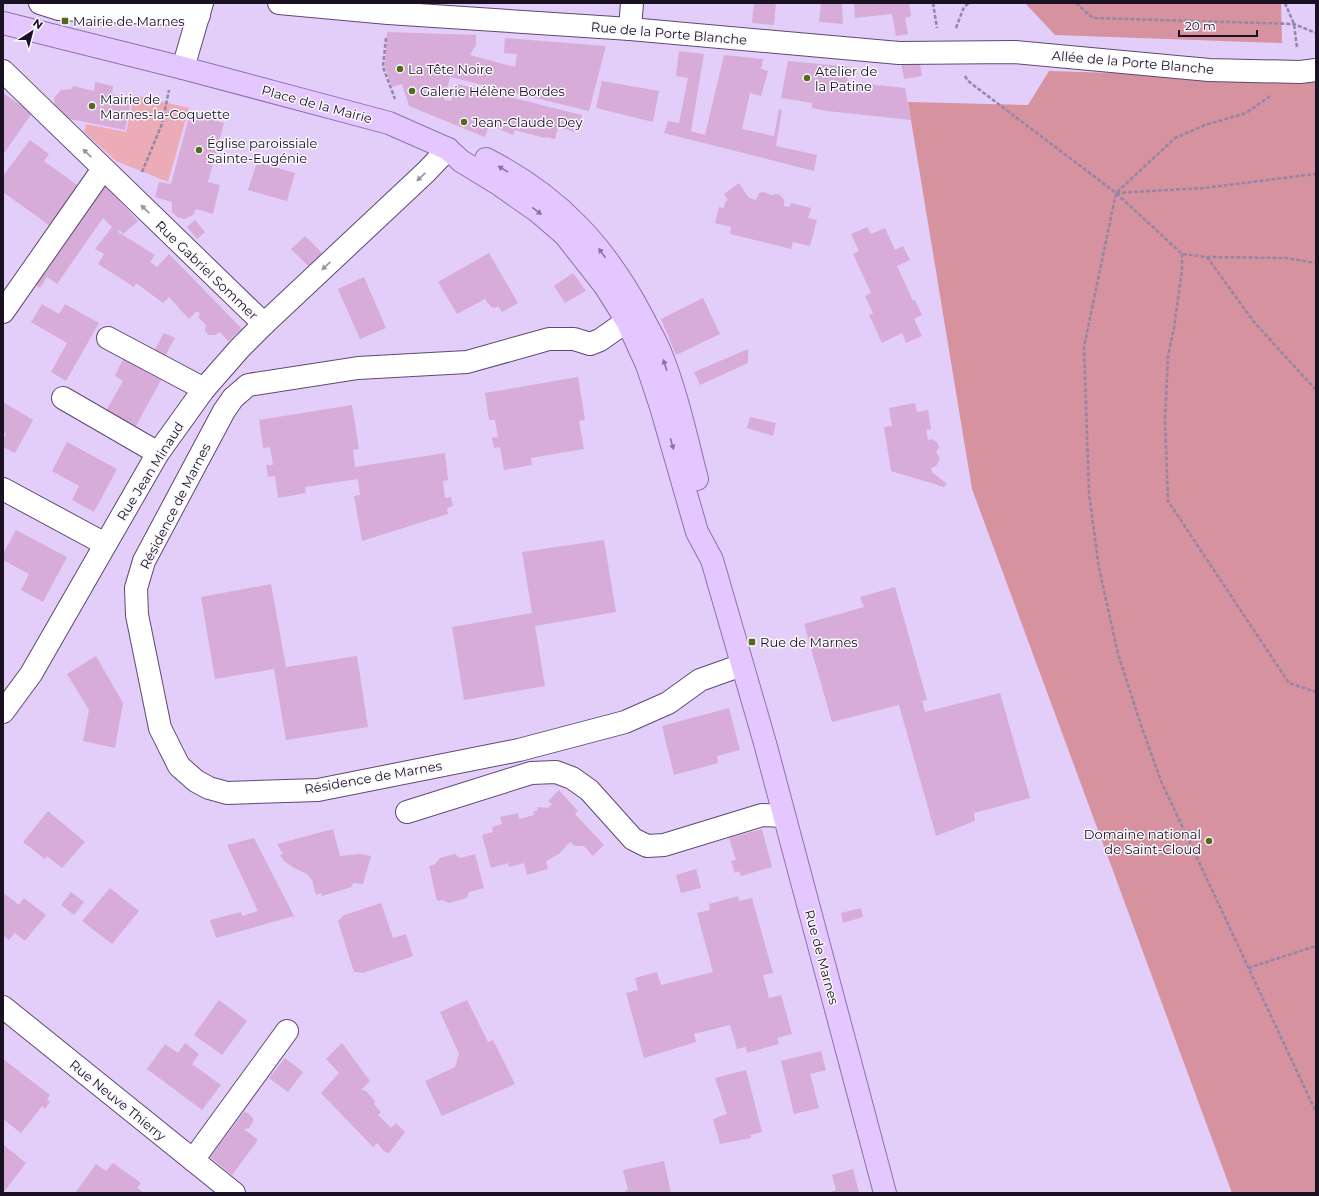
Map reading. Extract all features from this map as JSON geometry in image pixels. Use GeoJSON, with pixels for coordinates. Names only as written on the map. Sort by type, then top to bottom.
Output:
{"type":"FeatureCollection","features":[{"type":"Feature","properties":{"kind":"main road","name":"Place de la Mairie"},"geometry":{"type":"LineString","coordinates":[[3,24],[183,68],[389,123],[448,149]]}},
{"type":"Feature","properties":{"kind":"main road"},"geometry":{"type":"LineString","coordinates":[[448,149],[461,161],[498,182],[538,210],[565,235],[605,286],[626,321],[647,365],[669,405]]}},
{"type":"Feature","properties":{"kind":"main road"},"geometry":{"type":"LineString","coordinates":[[448,149],[468,150],[499,166],[528,184],[576,222],[600,250],[630,292],[661,353],[669,405]]}},
{"type":"Feature","properties":{"kind":"main road","name":"Rue de Marnes"},"geometry":{"type":"LineString","coordinates":[[669,405],[710,526],[712,560],[784,816],[885,1193]]}},
{"type":"Feature","properties":{"kind":"street"},"geometry":{"type":"LineString","coordinates":[[40,3],[59,9],[201,9],[183,68]]}},
{"type":"Feature","properties":{"kind":"street"},"geometry":{"type":"LineString","coordinates":[[279,3],[388,13]]}},
{"type":"Feature","properties":{"kind":"street"},"geometry":{"type":"LineString","coordinates":[[630,29],[632,3]]}},
{"type":"Feature","properties":{"kind":"street","name":"Rue de la Porte Blanche"},"geometry":{"type":"LineString","coordinates":[[388,13],[630,29],[899,53],[950,52]]}},
{"type":"Feature","properties":{"kind":"street","name":"Allée de la Porte Blanche"},"geometry":{"type":"LineString","coordinates":[[950,52],[1015,52],[1209,70],[1308,71]]}},
{"type":"Feature","properties":{"kind":"street","name":"Rue Gabriel Sommer"},"geometry":{"type":"LineString","coordinates":[[3,71],[264,324],[426,172],[448,149]]}},
{"type":"Feature","properties":{"kind":"street"},"geometry":{"type":"LineString","coordinates":[[3,312],[103,168]]}},
{"type":"Feature","properties":{"kind":"street","name":"Résidence de Marnes"},"geometry":{"type":"LineString","coordinates":[[626,321],[600,340],[590,344],[574,339],[549,339],[467,362],[358,368],[248,385],[233,398],[224,411],[144,561],[136,588],[137,615],[160,728],[179,766],[196,781],[209,788],[227,793],[318,790],[519,750],[625,722],[668,704],[700,680],[742,665]]}},
{"type":"Feature","properties":{"kind":"street","name":"Rue Jean Minaud"},"geometry":{"type":"LineString","coordinates":[[3,712],[31,674],[158,452],[204,389],[240,348],[264,324]]}},
{"type":"Feature","properties":{"kind":"street"},"geometry":{"type":"LineString","coordinates":[[108,338],[204,389]]}},
{"type":"Feature","properties":{"kind":"street"},"geometry":{"type":"LineString","coordinates":[[63,398],[158,452]]}},
{"type":"Feature","properties":{"kind":"street"},"geometry":{"type":"LineString","coordinates":[[3,489],[105,544]]}},
{"type":"Feature","properties":{"kind":"street"},"geometry":{"type":"LineString","coordinates":[[407,812],[531,773],[556,772],[572,778],[589,790],[632,839],[647,846],[664,845],[762,815],[784,816]]}},
{"type":"Feature","properties":{"kind":"street","name":"Rue Neuve Thierry"},"geometry":{"type":"LineString","coordinates":[[3,1007],[234,1193]]}},
{"type":"Feature","properties":{"kind":"street"},"geometry":{"type":"LineString","coordinates":[[193,1160],[287,1031]]}},
{"type":"Feature","properties":{"kind":"path"},"geometry":{"type":"LineString","coordinates":[[1076,3],[1093,18],[1294,24],[1316,33]]}},
{"type":"Feature","properties":{"kind":"path"},"geometry":{"type":"LineString","coordinates":[[1285,3],[1294,24]]}},
{"type":"Feature","properties":{"kind":"path"},"geometry":{"type":"LineString","coordinates":[[388,13],[384,68],[396,101],[389,123]]}},
{"type":"Feature","properties":{"kind":"path"},"geometry":{"type":"LineString","coordinates":[[950,52],[968,81],[1116,193],[1182,254],[1286,258],[1316,263]]}},
{"type":"Feature","properties":{"kind":"path"},"geometry":{"type":"LineString","coordinates":[[1308,71],[1246,113],[1205,125],[1175,138],[1116,193],[1084,347],[1089,493],[1099,568],[1118,654],[1161,781],[1316,1112]]}},
{"type":"Feature","properties":{"kind":"path"},"geometry":{"type":"LineString","coordinates":[[126,190],[145,170],[162,124],[170,85]]}},
{"type":"Feature","properties":{"kind":"path"},"geometry":{"type":"LineString","coordinates":[[1116,193],[1203,188],[1316,174]]}},
{"type":"Feature","properties":{"kind":"path"},"geometry":{"type":"LineString","coordinates":[[1182,254],[1182,270],[1168,356],[1165,420],[1168,502],[1289,683],[1316,692]]}},
{"type":"Feature","properties":{"kind":"path"},"geometry":{"type":"LineString","coordinates":[[1206,256],[1254,322],[1316,390]]}},
{"type":"Feature","properties":{"kind":"path"},"geometry":{"type":"LineString","coordinates":[[1248,968],[1316,946]]}},
{"type":"Feature","properties":{"kind":"shaded area"},"geometry":{"type":"Polygon","coordinates":[[[1025,3],[1281,3],[1282,43],[1055,35],[1025,3]]]}},
{"type":"Feature","properties":{"kind":"shaded area","name":"Domaine national de Saint-Cloud"},"geometry":{"type":"Polygon","coordinates":[[[1049,71],[1316,79],[1316,1193],[1232,1193],[972,489],[908,102],[1028,105],[1049,71]]]}},
{"type":"Feature","properties":{"kind":"shaded area"},"geometry":{"type":"Polygon","coordinates":[[[134,95],[189,108],[168,182],[116,161],[84,132],[86,124],[126,132],[134,95]]]}},
{"type":"Feature","properties":{"kind":"building"},"geometry":{"type":"Polygon","coordinates":[[[754,3],[776,3],[774,25],[752,23],[754,3]]]}},
{"type":"Feature","properties":{"kind":"building"},"geometry":{"type":"Polygon","coordinates":[[[821,3],[842,3],[843,24],[819,22],[821,3]]]}},
{"type":"Feature","properties":{"kind":"building"},"geometry":{"type":"Polygon","coordinates":[[[854,3],[909,3],[911,16],[905,18],[908,34],[896,36],[892,14],[855,18],[854,3]]]}},
{"type":"Feature","properties":{"kind":"building"},"geometry":{"type":"Polygon","coordinates":[[[387,32],[476,35],[476,45],[470,55],[515,67],[517,54],[504,53],[505,38],[606,46],[589,111],[450,77],[444,100],[451,101],[457,84],[582,115],[579,129],[576,129],[575,132],[558,127],[555,139],[545,138],[515,130],[513,135],[489,125],[485,137],[409,106],[402,84],[392,87],[385,67],[387,32]]]}},
{"type":"Feature","properties":{"kind":"building"},"geometry":{"type":"Polygon","coordinates":[[[679,51],[704,54],[691,131],[705,135],[724,55],[763,59],[761,69],[768,71],[761,96],[750,93],[742,129],[774,136],[779,109],[782,110],[776,146],[817,155],[814,171],[664,133],[668,121],[679,123],[688,78],[676,76],[679,51]]]}},
{"type":"Feature","properties":{"kind":"building"},"geometry":{"type":"Polygon","coordinates":[[[919,58],[922,76],[904,79],[901,62],[919,58]]]}},
{"type":"Feature","properties":{"kind":"building"},"geometry":{"type":"Polygon","coordinates":[[[788,61],[851,67],[847,82],[905,88],[911,120],[827,111],[812,108],[812,103],[781,98],[788,61]]]}},
{"type":"Feature","properties":{"kind":"building"},"geometry":{"type":"Polygon","coordinates":[[[602,81],[659,91],[653,122],[596,108],[602,81]]]}},
{"type":"Feature","properties":{"kind":"building","name":"Mairie de Marnes-la-Coquette"},"geometry":{"type":"Polygon","coordinates":[[[95,82],[113,86],[112,94],[132,98],[125,130],[65,118],[55,108],[54,98],[61,90],[72,89],[73,86],[94,91],[95,82]]]}},
{"type":"Feature","properties":{"kind":"building"},"geometry":{"type":"Polygon","coordinates":[[[3,93],[32,113],[3,155],[3,93]]]}},
{"type":"Feature","properties":{"kind":"building","name":"Église paroissiale Sainte-Eugénie"},"geometry":{"type":"Polygon","coordinates":[[[190,113],[224,123],[208,182],[220,185],[213,214],[196,209],[193,215],[184,219],[177,217],[172,212],[172,202],[155,197],[159,182],[171,184],[190,113]]]}},
{"type":"Feature","properties":{"kind":"building"},"geometry":{"type":"Polygon","coordinates":[[[30,140],[49,154],[44,161],[81,188],[53,228],[3,192],[3,176],[30,140]]]}},
{"type":"Feature","properties":{"kind":"building"},"geometry":{"type":"Polygon","coordinates":[[[257,162],[295,173],[287,201],[248,190],[257,162]]]}},
{"type":"Feature","properties":{"kind":"building"},"geometry":{"type":"Polygon","coordinates":[[[739,183],[749,198],[756,200],[759,193],[764,192],[771,195],[779,194],[784,200],[784,206],[790,207],[791,203],[811,208],[808,218],[817,220],[810,246],[793,242],[791,249],[730,234],[731,227],[715,223],[719,207],[724,208],[725,202],[728,200],[724,194],[739,183]]]}},
{"type":"Feature","properties":{"kind":"building"},"geometry":{"type":"Polygon","coordinates":[[[103,184],[138,221],[123,234],[120,230],[118,232],[155,255],[150,262],[157,267],[169,254],[242,329],[228,341],[220,332],[215,335],[209,335],[205,331],[206,325],[198,317],[200,314],[197,311],[189,319],[169,297],[163,303],[136,283],[134,287],[98,264],[104,254],[95,249],[112,227],[103,218],[57,284],[47,277],[40,288],[34,284],[103,184]]]}},
{"type":"Feature","properties":{"kind":"building"},"geometry":{"type":"Polygon","coordinates":[[[195,220],[205,232],[197,239],[187,227],[195,220]]]}},
{"type":"Feature","properties":{"kind":"building"},"geometry":{"type":"Polygon","coordinates":[[[867,227],[871,234],[885,228],[895,250],[903,246],[910,260],[897,266],[913,301],[915,300],[922,315],[914,319],[922,336],[906,343],[902,333],[882,343],[869,315],[873,313],[865,296],[871,293],[853,254],[859,251],[851,234],[867,227]]]}},
{"type":"Feature","properties":{"kind":"building"},"geometry":{"type":"Polygon","coordinates":[[[305,236],[323,254],[309,267],[291,249],[305,236]]]}},
{"type":"Feature","properties":{"kind":"building"},"geometry":{"type":"Polygon","coordinates":[[[489,253],[518,303],[502,312],[498,306],[495,308],[491,307],[485,299],[457,314],[438,282],[489,253]]]}},
{"type":"Feature","properties":{"kind":"building"},"geometry":{"type":"Polygon","coordinates":[[[573,273],[586,291],[565,303],[554,286],[573,273]]]}},
{"type":"Feature","properties":{"kind":"building"},"geometry":{"type":"Polygon","coordinates":[[[364,277],[386,328],[360,339],[338,289],[364,277]]]}},
{"type":"Feature","properties":{"kind":"building"},"geometry":{"type":"Polygon","coordinates":[[[703,298],[720,334],[676,355],[661,319],[703,298]]]}},
{"type":"Feature","properties":{"kind":"building"},"geometry":{"type":"Polygon","coordinates":[[[42,304],[59,314],[65,304],[99,323],[66,381],[51,372],[67,343],[31,322],[42,304]]]}},
{"type":"Feature","properties":{"kind":"building"},"geometry":{"type":"Polygon","coordinates":[[[164,333],[175,338],[164,358],[153,353],[164,333]]]}},
{"type":"Feature","properties":{"kind":"building"},"geometry":{"type":"Polygon","coordinates":[[[748,349],[748,363],[700,385],[694,372],[748,349]]]}},
{"type":"Feature","properties":{"kind":"building"},"geometry":{"type":"Polygon","coordinates":[[[123,359],[161,380],[132,433],[102,418],[123,381],[115,376],[123,359]]]}},
{"type":"Feature","properties":{"kind":"building"},"geometry":{"type":"Polygon","coordinates":[[[578,377],[585,420],[579,421],[584,449],[531,458],[532,465],[504,470],[500,447],[494,448],[492,438],[498,437],[495,420],[489,420],[485,393],[578,377]]]}},
{"type":"Feature","properties":{"kind":"building"},"geometry":{"type":"Polygon","coordinates":[[[3,402],[33,420],[15,453],[3,447],[3,439],[6,434],[3,432],[3,402]]]}},
{"type":"Feature","properties":{"kind":"building"},"geometry":{"type":"Polygon","coordinates":[[[915,403],[917,412],[928,410],[931,429],[926,430],[928,440],[932,439],[937,442],[939,447],[936,452],[940,459],[936,466],[931,468],[932,472],[947,484],[944,487],[891,471],[884,427],[892,426],[889,408],[915,403]]]}},
{"type":"Feature","properties":{"kind":"building"},"geometry":{"type":"Polygon","coordinates":[[[352,405],[359,449],[353,450],[355,467],[445,453],[448,480],[443,481],[445,498],[451,497],[453,506],[447,508],[448,514],[362,541],[354,496],[360,495],[358,479],[305,487],[306,493],[278,498],[275,476],[268,477],[266,465],[273,465],[270,447],[263,448],[259,420],[352,405]]]}},
{"type":"Feature","properties":{"kind":"building"},"geometry":{"type":"Polygon","coordinates":[[[750,417],[776,423],[773,436],[747,428],[750,417]]]}},
{"type":"Feature","properties":{"kind":"building"},"geometry":{"type":"Polygon","coordinates":[[[67,442],[117,469],[94,512],[72,500],[79,486],[52,471],[67,442]]]}},
{"type":"Feature","properties":{"kind":"building"},"geometry":{"type":"Polygon","coordinates":[[[16,530],[67,557],[43,602],[21,590],[29,574],[3,560],[3,554],[16,530]]]}},
{"type":"Feature","properties":{"kind":"building"},"geometry":{"type":"Polygon","coordinates":[[[604,540],[616,612],[535,626],[545,686],[464,700],[452,627],[532,613],[522,552],[604,540]]]}},
{"type":"Feature","properties":{"kind":"building"},"geometry":{"type":"Polygon","coordinates":[[[271,584],[286,667],[357,656],[368,727],[286,740],[274,669],[215,679],[201,597],[271,584]]]}},
{"type":"Feature","properties":{"kind":"building"},"geometry":{"type":"Polygon","coordinates":[[[895,587],[927,700],[922,701],[925,712],[1000,693],[1030,798],[974,813],[975,821],[936,836],[899,705],[832,722],[804,624],[864,607],[860,597],[895,587]]]}},
{"type":"Feature","properties":{"kind":"building"},"geometry":{"type":"Polygon","coordinates":[[[96,656],[123,703],[115,748],[83,741],[89,710],[67,674],[96,656]]]}},
{"type":"Feature","properties":{"kind":"building"},"geometry":{"type":"Polygon","coordinates":[[[729,708],[740,750],[717,756],[718,763],[674,775],[662,726],[729,708]]]}},
{"type":"Feature","properties":{"kind":"building"},"geometry":{"type":"Polygon","coordinates":[[[559,790],[578,811],[575,814],[604,845],[593,856],[584,846],[575,846],[570,842],[559,854],[546,861],[548,869],[527,875],[524,863],[509,867],[508,863],[491,868],[482,835],[493,832],[492,827],[502,824],[500,817],[518,813],[519,819],[534,815],[533,812],[538,810],[537,807],[548,808],[552,804],[548,801],[559,790]]]}},
{"type":"Feature","properties":{"kind":"building"},"geometry":{"type":"Polygon","coordinates":[[[48,811],[85,842],[62,868],[47,856],[45,859],[23,842],[48,811]]]}},
{"type":"Feature","properties":{"kind":"building"},"geometry":{"type":"Polygon","coordinates":[[[333,829],[340,856],[360,854],[371,856],[363,884],[353,883],[352,887],[322,896],[321,893],[316,895],[312,880],[307,874],[284,861],[280,855],[283,854],[277,844],[333,829]]]}},
{"type":"Feature","properties":{"kind":"building"},"geometry":{"type":"Polygon","coordinates":[[[762,829],[772,867],[741,876],[739,871],[735,873],[731,861],[736,860],[729,838],[762,829]]]}},
{"type":"Feature","properties":{"kind":"building"},"geometry":{"type":"Polygon","coordinates":[[[254,838],[294,916],[216,938],[210,920],[241,912],[242,916],[258,911],[227,845],[254,838]]]}},
{"type":"Feature","properties":{"kind":"building"},"geometry":{"type":"Polygon","coordinates":[[[455,854],[460,858],[475,854],[484,888],[469,892],[467,898],[449,903],[442,900],[437,901],[429,866],[435,864],[440,858],[455,854]]]}},
{"type":"Feature","properties":{"kind":"building"},"geometry":{"type":"Polygon","coordinates":[[[696,869],[701,888],[681,893],[676,875],[696,869]]]}},
{"type":"Feature","properties":{"kind":"building"},"geometry":{"type":"Polygon","coordinates":[[[110,888],[139,911],[112,944],[82,921],[110,888]]]}},
{"type":"Feature","properties":{"kind":"building"},"geometry":{"type":"Polygon","coordinates":[[[71,892],[84,902],[74,915],[61,905],[71,892]]]}},
{"type":"Feature","properties":{"kind":"building"},"geometry":{"type":"Polygon","coordinates":[[[5,894],[19,905],[24,898],[46,915],[25,941],[15,933],[9,940],[3,935],[3,896],[5,894]]]}},
{"type":"Feature","properties":{"kind":"building"},"geometry":{"type":"Polygon","coordinates":[[[738,896],[739,901],[752,898],[773,973],[763,975],[769,998],[781,995],[792,1034],[777,1038],[779,1044],[747,1053],[746,1047],[737,1049],[730,1025],[694,1034],[696,1042],[644,1058],[626,993],[638,990],[635,978],[657,972],[661,985],[713,972],[697,913],[710,910],[709,904],[738,896]]]}},
{"type":"Feature","properties":{"kind":"building"},"geometry":{"type":"Polygon","coordinates":[[[381,903],[393,938],[406,934],[413,956],[363,973],[354,972],[338,921],[344,915],[381,903]]]}},
{"type":"Feature","properties":{"kind":"building"},"geometry":{"type":"Polygon","coordinates":[[[861,908],[863,917],[843,923],[841,913],[861,908]]]}},
{"type":"Feature","properties":{"kind":"building"},"geometry":{"type":"Polygon","coordinates":[[[219,1000],[247,1021],[222,1055],[194,1035],[219,1000]]]}},
{"type":"Feature","properties":{"kind":"building"},"geometry":{"type":"Polygon","coordinates":[[[467,1000],[488,1042],[493,1040],[515,1084],[442,1116],[425,1081],[455,1067],[459,1054],[440,1012],[467,1000]]]}},
{"type":"Feature","properties":{"kind":"building"},"geometry":{"type":"Polygon","coordinates":[[[185,1043],[199,1054],[192,1064],[221,1085],[202,1110],[147,1069],[165,1044],[178,1053],[185,1043]]]}},
{"type":"Feature","properties":{"kind":"building"},"geometry":{"type":"Polygon","coordinates":[[[342,1043],[370,1081],[361,1090],[366,1091],[375,1101],[374,1104],[381,1112],[378,1115],[391,1128],[396,1123],[405,1132],[389,1153],[385,1152],[377,1143],[373,1147],[321,1093],[339,1073],[326,1059],[342,1043]]]}},
{"type":"Feature","properties":{"kind":"building"},"geometry":{"type":"Polygon","coordinates":[[[821,1051],[826,1070],[810,1074],[819,1108],[794,1114],[781,1061],[821,1051]]]}},
{"type":"Feature","properties":{"kind":"building"},"geometry":{"type":"Polygon","coordinates":[[[285,1058],[303,1072],[288,1092],[269,1078],[285,1058]]]}},
{"type":"Feature","properties":{"kind":"building"},"geometry":{"type":"Polygon","coordinates":[[[3,1059],[50,1095],[47,1100],[50,1102],[45,1109],[42,1106],[21,1133],[3,1119],[3,1059]]]}},
{"type":"Feature","properties":{"kind":"building"},"geometry":{"type":"Polygon","coordinates":[[[746,1070],[762,1132],[750,1135],[751,1138],[720,1144],[713,1119],[727,1114],[715,1078],[746,1070]]]}},
{"type":"Feature","properties":{"kind":"building"},"geometry":{"type":"Polygon","coordinates":[[[245,1111],[253,1118],[253,1122],[249,1128],[244,1129],[258,1140],[232,1175],[210,1157],[245,1111]]]}},
{"type":"Feature","properties":{"kind":"building"},"geometry":{"type":"Polygon","coordinates":[[[4,1145],[26,1163],[3,1193],[3,1147],[4,1145]]]}},
{"type":"Feature","properties":{"kind":"building"},"geometry":{"type":"Polygon","coordinates":[[[664,1161],[671,1193],[626,1193],[625,1191],[628,1190],[623,1170],[664,1161]]]}},
{"type":"Feature","properties":{"kind":"building"},"geometry":{"type":"Polygon","coordinates":[[[113,1163],[141,1183],[137,1188],[143,1192],[142,1193],[75,1193],[96,1164],[106,1171],[113,1163]]]}},
{"type":"Feature","properties":{"kind":"building"},"geometry":{"type":"Polygon","coordinates":[[[853,1169],[859,1193],[827,1193],[836,1190],[832,1175],[853,1169]]]}},
{"type":"Feature","properties":{"kind":"place","name":"Mairie de Marnes"},"geometry":{"type":"Point","coordinates":[65,21]}},
{"type":"Feature","properties":{"kind":"place","name":"La Tête Noire"},"geometry":{"type":"Point","coordinates":[400,69]}},
{"type":"Feature","properties":{"kind":"place","name":"Atelier de la Patine"},"geometry":{"type":"Point","coordinates":[807,78]}},
{"type":"Feature","properties":{"kind":"place","name":"Galerie Hélène Bordes"},"geometry":{"type":"Point","coordinates":[412,91]}},
{"type":"Feature","properties":{"kind":"place","name":"Mairie de Marnes-la-Coquette"},"geometry":{"type":"Point","coordinates":[92,106]}},
{"type":"Feature","properties":{"kind":"place","name":"Jean-Claude Dey"},"geometry":{"type":"Point","coordinates":[464,122]}},
{"type":"Feature","properties":{"kind":"place","name":"Église paroissiale Sainte-Eugénie"},"geometry":{"type":"Point","coordinates":[199,150]}},
{"type":"Feature","properties":{"kind":"place","name":"Rue de Marnes"},"geometry":{"type":"Point","coordinates":[752,642]}},
{"type":"Feature","properties":{"kind":"place","name":"Domaine national de Saint-Cloud"},"geometry":{"type":"Point","coordinates":[1209,841]}}]}
